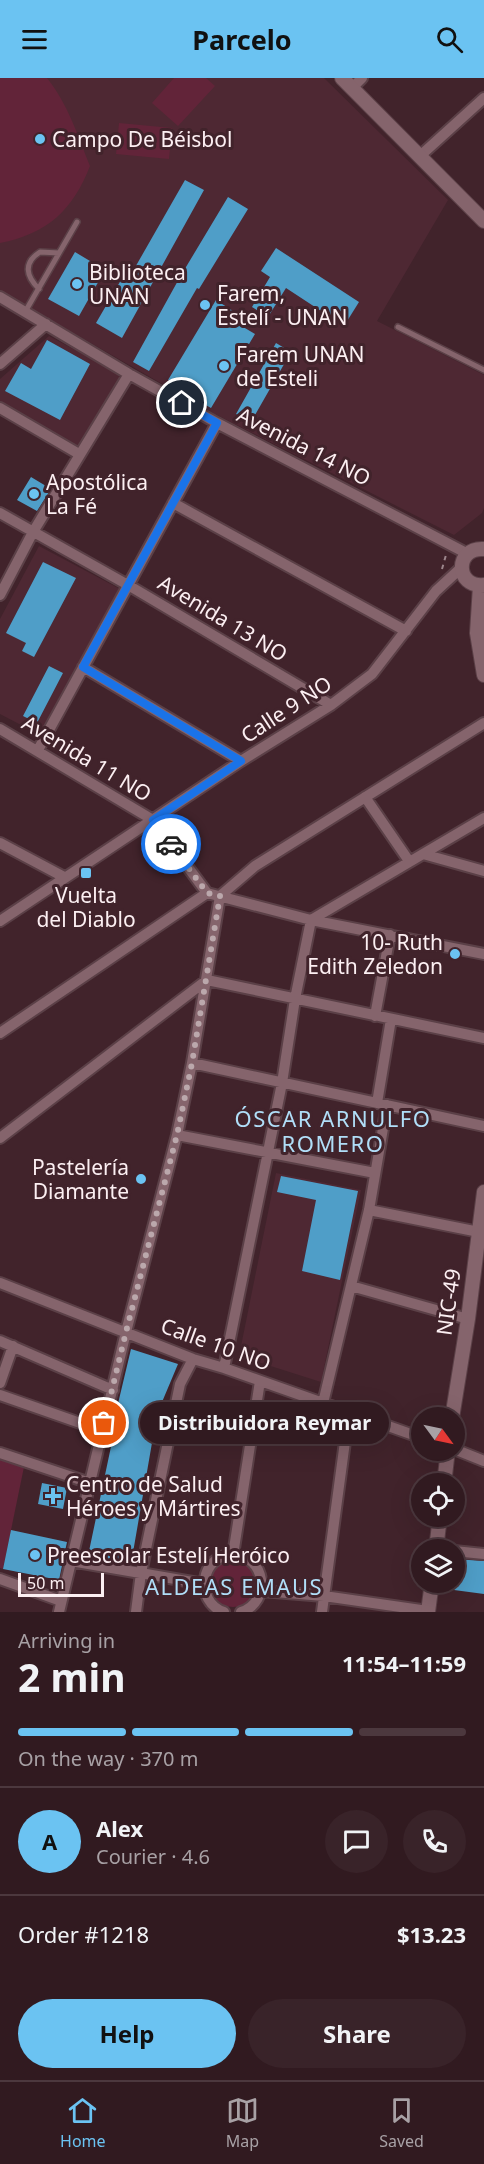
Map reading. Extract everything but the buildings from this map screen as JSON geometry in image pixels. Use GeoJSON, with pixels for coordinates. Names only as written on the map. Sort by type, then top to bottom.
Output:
{"type":"FeatureCollection","features":[{"type":"Feature","properties":{"kind":"street"},"geometry":{"type":"LineString","coordinates":[[352,81],[420,156],[484,221]]}},
{"type":"Feature","properties":{"kind":"street"},"geometry":{"type":"LineString","coordinates":[[420,156],[484,98]]}},
{"type":"Feature","properties":{"kind":"street","name":"Avenida 14 NO"},"geometry":{"type":"LineString","coordinates":[[0,297],[129,374],[217,423],[468,554]]}},
{"type":"Feature","properties":{"kind":"street"},"geometry":{"type":"LineString","coordinates":[[0,364],[46,324]]}},
{"type":"Feature","properties":{"kind":"street"},"geometry":{"type":"LineString","coordinates":[[0,594],[33,532],[129,374]]}},
{"type":"Feature","properties":{"kind":"street"},"geometry":{"type":"LineString","coordinates":[[0,408],[79,454]]}},
{"type":"Feature","properties":{"kind":"street"},"geometry":{"type":"LineString","coordinates":[[38,750],[217,423]]}},
{"type":"Feature","properties":{"kind":"street"},"geometry":{"type":"LineString","coordinates":[[173,503],[406,631]]}},
{"type":"Feature","properties":{"kind":"street","name":"Avenida 13 NO"},"geometry":{"type":"LineString","coordinates":[[0,513],[128,585],[331,705]]}},
{"type":"Feature","properties":{"kind":"street"},"geometry":{"type":"LineString","coordinates":[[484,549],[477,549],[468,554],[462,567],[467,580],[482,586],[477,633],[482,652],[484,675]]}},
{"type":"Feature","properties":{"kind":"street","name":"Calle 9 NO"},"geometry":{"type":"LineString","coordinates":[[0,921],[241,761],[331,705],[372,674],[436,591],[462,567]]}},
{"type":"Feature","properties":{"kind":"street"},"geometry":{"type":"LineString","coordinates":[[83,667],[241,761]]}},
{"type":"Feature","properties":{"kind":"street"},"geometry":{"type":"LineString","coordinates":[[0,1579],[60,1606],[126,1332],[177,1135],[207,980],[220,896],[255,866],[484,723]]}},
{"type":"Feature","properties":{"kind":"street","name":"Avenida 11 NO"},"geometry":{"type":"LineString","coordinates":[[0,729],[153,820]]}},
{"type":"Feature","properties":{"kind":"street"},"geometry":{"type":"LineString","coordinates":[[365,797],[409,861]]}},
{"type":"Feature","properties":{"kind":"street"},"geometry":{"type":"LineString","coordinates":[[224,1368],[282,1083],[295,999],[311,920],[484,818]]}},
{"type":"Feature","properties":{"kind":"street"},"geometry":{"type":"LineString","coordinates":[[153,820],[207,893],[311,920],[484,954]]}},
{"type":"Feature","properties":{"kind":"street"},"geometry":{"type":"LineString","coordinates":[[0,843],[64,877]]}},
{"type":"Feature","properties":{"kind":"street"},"geometry":{"type":"LineString","coordinates":[[423,854],[484,871]]}},
{"type":"Feature","properties":{"kind":"street"},"geometry":{"type":"LineString","coordinates":[[0,1033],[207,893]]}},
{"type":"Feature","properties":{"kind":"street"},"geometry":{"type":"LineString","coordinates":[[375,1016],[390,935]]}},
{"type":"Feature","properties":{"kind":"street"},"geometry":{"type":"LineString","coordinates":[[0,1138],[207,980],[484,1038]]}},
{"type":"Feature","properties":{"kind":"street"},"geometry":{"type":"LineString","coordinates":[[323,1403],[369,1210],[392,1019]]}},
{"type":"Feature","properties":{"kind":"street"},"geometry":{"type":"LineString","coordinates":[[192,1063],[484,1126]]}},
{"type":"Feature","properties":{"kind":"street"},"geometry":{"type":"LineString","coordinates":[[177,1135],[375,1173]]}},
{"type":"Feature","properties":{"kind":"street","name":"NIC-49"},"geometry":{"type":"LineString","coordinates":[[454,1407],[468,1319],[479,1277],[479,1232],[484,1192]]}},
{"type":"Feature","properties":{"kind":"street"},"geometry":{"type":"LineString","coordinates":[[369,1210],[479,1232]]}},
{"type":"Feature","properties":{"kind":"street","name":"Calle 10 NO"},"geometry":{"type":"LineString","coordinates":[[0,1282],[193,1359],[411,1434]]}},
{"type":"Feature","properties":{"kind":"street"},"geometry":{"type":"LineString","coordinates":[[351,1286],[468,1319]]}},
{"type":"Feature","properties":{"kind":"street"},"geometry":{"type":"LineString","coordinates":[[0,1341],[113,1390]]}},
{"type":"Feature","properties":{"kind":"street"},"geometry":{"type":"LineString","coordinates":[[0,1383],[13,1346]]}},
{"type":"Feature","properties":{"kind":"street"},"geometry":{"type":"LineString","coordinates":[[136,1612],[141,1573],[180,1384],[193,1359]]}},
{"type":"Feature","properties":{"kind":"street"},"geometry":{"type":"LineString","coordinates":[[233,1555],[261,1381]]}},
{"type":"Feature","properties":{"kind":"street"},"geometry":{"type":"LineString","coordinates":[[0,1395],[102,1431]]}},
{"type":"Feature","properties":{"kind":"street"},"geometry":{"type":"LineString","coordinates":[[322,1612],[349,1412]]}},
{"type":"Feature","properties":{"kind":"street"},"geometry":{"type":"LineString","coordinates":[[0,1453],[90,1483]]}},
{"type":"Feature","properties":{"kind":"street"},"geometry":{"type":"LineString","coordinates":[[465,1453],[484,1461]]}},
{"type":"Feature","properties":{"kind":"street"},"geometry":{"type":"LineString","coordinates":[[465,1552],[484,1554]]}},
{"type":"Feature","properties":{"kind":"street"},"geometry":{"type":"LineString","coordinates":[[224,1612],[208,1600],[204,1584],[206,1573],[212,1563],[222,1557],[233,1555],[246,1557],[256,1566],[262,1578],[262,1591],[253,1606],[241,1612]]}},
{"type":"Feature","properties":{"kind":"street"},"geometry":{"type":"LineString","coordinates":[[71,1561],[204,1584]]}},
{"type":"Feature","properties":{"kind":"street"},"geometry":{"type":"LineString","coordinates":[[262,1591],[324,1596],[428,1612],[431,1593]]}},
{"type":"Feature","properties":{"kind":"lane"},"geometry":{"type":"LineString","coordinates":[[25,312],[77,222]]}},
{"type":"Feature","properties":{"kind":"lane"},"geometry":{"type":"LineString","coordinates":[[39,289],[28,276],[29,262],[40,252],[59,253]]}},
{"type":"Feature","properties":{"kind":"lane"},"geometry":{"type":"LineString","coordinates":[[398,327],[484,370]]}},
{"type":"Feature","properties":{"kind":"path"},"geometry":{"type":"LineString","coordinates":[[436,591],[450,543]]}},
{"type":"Feature","properties":{"kind":"shaded area","name":"Farem, Estelí - UNAN"},"geometry":{"type":"Polygon","coordinates":[[[0,78],[324,78],[448,200],[377,321],[484,375],[484,508],[482,513],[454,535],[213,413],[0,291],[0,78]]]}},
{"type":"Feature","properties":{"kind":"shaded area","name":"Campo De Béisbol"},"geometry":{"type":"Polygon","coordinates":[[[0,78],[47,78],[67,109],[90,166],[75,195],[56,218],[32,233],[0,243],[0,78]]]}},
{"type":"Feature","properties":{"kind":"shaded area"},"geometry":{"type":"Polygon","coordinates":[[[174,78],[206,78],[215,86],[178,126],[152,103],[174,78]]]}},
{"type":"Feature","properties":{"kind":"shaded area"},"geometry":{"type":"Polygon","coordinates":[[[119,123],[172,128],[169,159],[116,154],[119,123]]]}},
{"type":"Feature","properties":{"kind":"shaded area"},"geometry":{"type":"Polygon","coordinates":[[[49,336],[122,375],[78,448],[0,406],[0,379],[49,336]]]}},
{"type":"Feature","properties":{"kind":"shaded area"},"geometry":{"type":"Polygon","coordinates":[[[39,546],[120,589],[42,736],[0,714],[0,619],[39,546]]]}},
{"type":"Feature","properties":{"kind":"shaded area"},"geometry":{"type":"Polygon","coordinates":[[[276,1173],[361,1190],[321,1382],[239,1356],[276,1173]]]}},
{"type":"Feature","properties":{"kind":"shaded area"},"geometry":{"type":"Polygon","coordinates":[[[0,1455],[25,1462],[3,1569],[0,1568],[0,1455]]]}},
{"type":"Feature","properties":{"kind":"shaded area"},"geometry":{"type":"Polygon","coordinates":[[[233,1561],[249,1568],[256,1584],[249,1600],[233,1607],[217,1600],[210,1584],[217,1568],[233,1561]]]}},
{"type":"Feature","properties":{"kind":"way so far"},"geometry":{"type":"LineString","coordinates":[[104,1423],[177,1135],[207,980],[220,896],[207,893],[171,844]]}},
{"type":"Feature","properties":{"kind":"place","name":"Campo De Béisbol"},"geometry":{"type":"Point","coordinates":[40,139]}},
{"type":"Feature","properties":{"kind":"place","name":"Biblioteca UNAN"},"geometry":{"type":"Point","coordinates":[77,284]}},
{"type":"Feature","properties":{"kind":"place","name":"Farem, Estelí - UNAN"},"geometry":{"type":"Point","coordinates":[205,305]}},
{"type":"Feature","properties":{"kind":"place","name":"Farem UNAN de Esteli"},"geometry":{"type":"Point","coordinates":[224,366]}},
{"type":"Feature","properties":{"kind":"place","name":"Apostólica La Fé"},"geometry":{"type":"Point","coordinates":[34,494]}},
{"type":"Feature","properties":{"kind":"place","name":"Vuelta del Diablo"},"geometry":{"type":"Point","coordinates":[86,873]}},
{"type":"Feature","properties":{"kind":"place","name":"10- Ruth Edith Zeledon"},"geometry":{"type":"Point","coordinates":[455,954]}},
{"type":"Feature","properties":{"kind":"place","name":"Pastelería Diamante"},"geometry":{"type":"Point","coordinates":[141,1179]}},
{"type":"Feature","properties":{"kind":"place","name":"Distribuidora Reymar"},"geometry":{"type":"Point","coordinates":[104,1423]}},
{"type":"Feature","properties":{"kind":"place","name":"Centro de Salud Héroes y Mártires"},"geometry":{"type":"Point","coordinates":[53,1496]}},
{"type":"Feature","properties":{"kind":"place","name":"Preescolar Estelí Heróico"},"geometry":{"type":"Point","coordinates":[35,1555]}},
{"type":"Feature","properties":{"kind":"district","name":"ÓSCAR ARNULFO ROMERO"},"geometry":{"type":"Point","coordinates":[333,1130]}},
{"type":"Feature","properties":{"kind":"district","name":"ALDEAS EMAUS"},"geometry":{"type":"Point","coordinates":[234,1586]}},
{"type":"Feature","properties":{"kind":"route"},"geometry":{"type":"LineString","coordinates":[[171,844],[153,820],[241,761],[83,667],[217,423],[182,403]]}}]}
